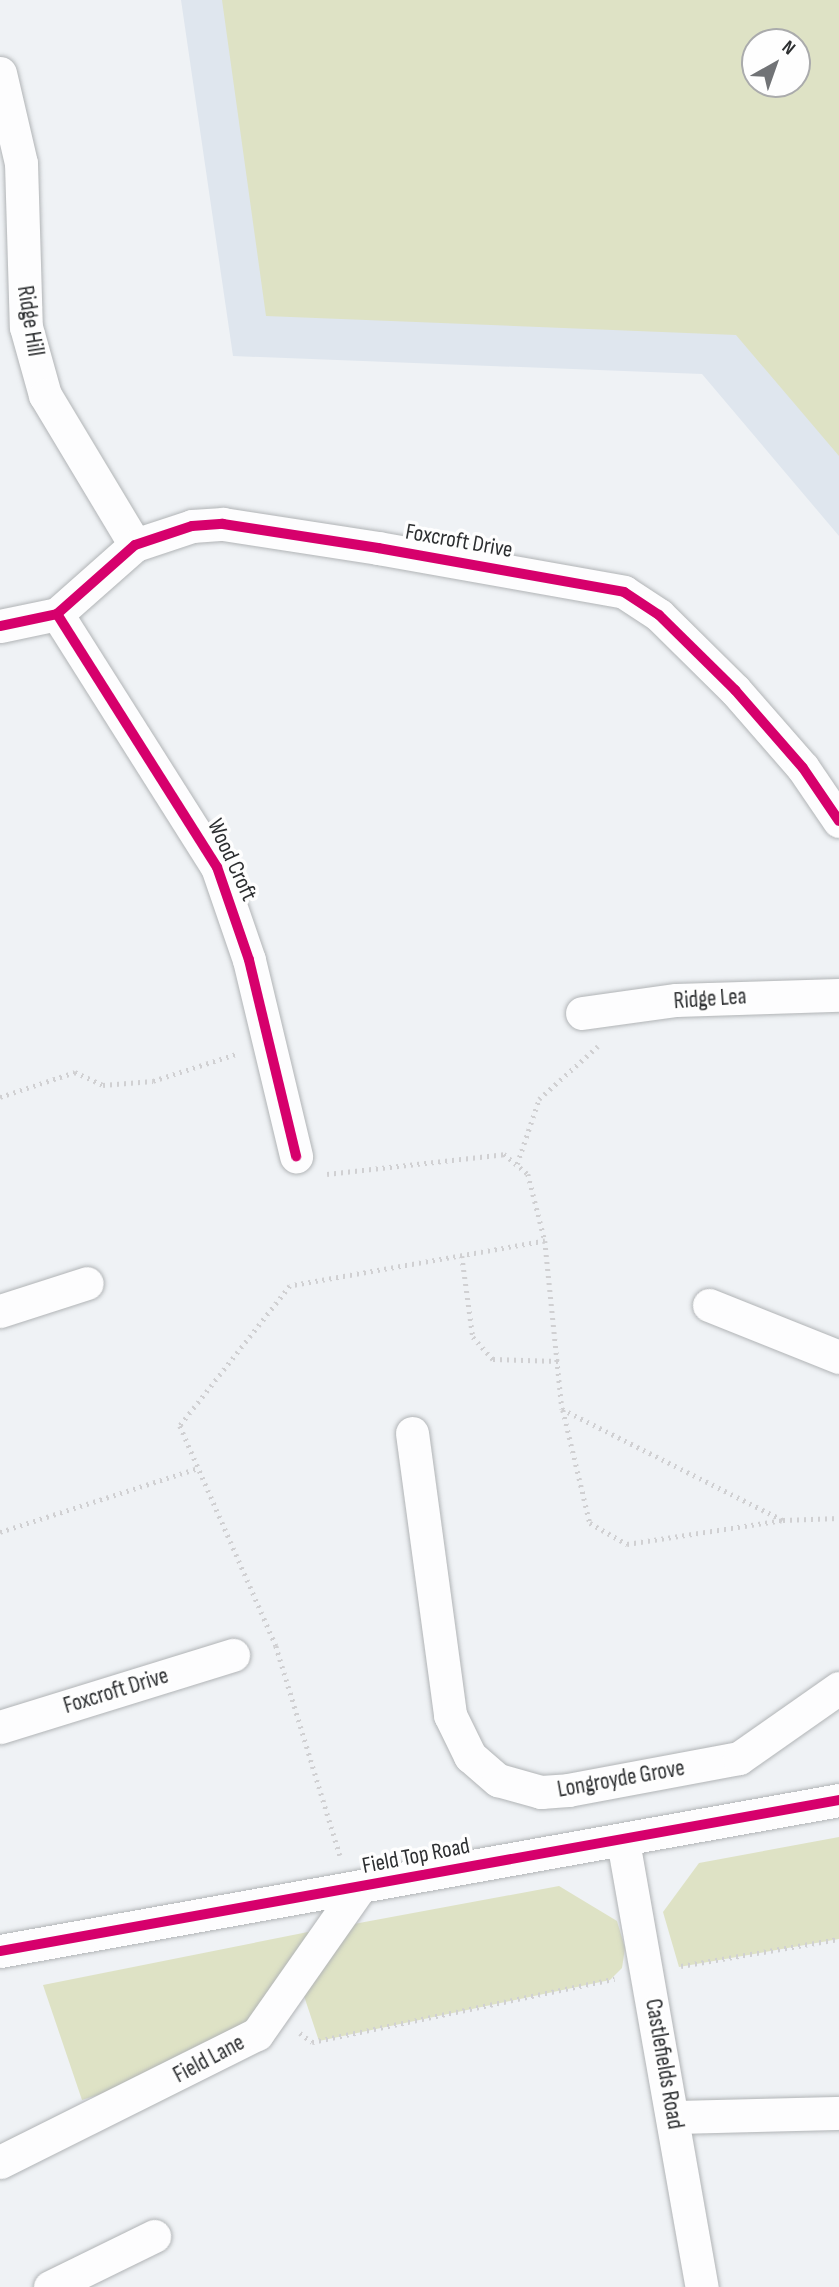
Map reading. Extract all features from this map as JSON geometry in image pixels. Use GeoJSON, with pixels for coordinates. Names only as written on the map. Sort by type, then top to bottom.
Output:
{"type":"FeatureCollection","features":[{"type":"Feature","properties":{"kind":"street","name":"Ridge Hill"},"geometry":{"type":"LineString","coordinates":[[0,73],[21,163],[26,327],[45,395],[135,545]]}},
{"type":"Feature","properties":{"kind":"street","name":"Foxcroft Drive"},"geometry":{"type":"LineString","coordinates":[[58,614],[135,545],[192,526],[223,524],[624,592],[659,615],[735,690],[803,768],[839,821]]}},
{"type":"Feature","properties":{"kind":"street"},"geometry":{"type":"LineString","coordinates":[[0,626],[58,614]]}},
{"type":"Feature","properties":{"kind":"street","name":"Wood Croft"},"geometry":{"type":"LineString","coordinates":[[58,614],[217,867],[268,1043],[296,1156]]}},
{"type":"Feature","properties":{"kind":"street","name":"Ridge Lea"},"geometry":{"type":"LineString","coordinates":[[594,1013],[676,1000],[839,995]]}},
{"type":"Feature","properties":{"kind":"street"},"geometry":{"type":"LineString","coordinates":[[0,1311],[87,1283]]}},
{"type":"Feature","properties":{"kind":"street"},"geometry":{"type":"LineString","coordinates":[[709,1304],[839,1357]]}},
{"type":"Feature","properties":{"kind":"street","name":"Longroyde Grove"},"geometry":{"type":"LineString","coordinates":[[412,1433],[450,1715],[470,1756],[498,1780],[541,1792],[568,1790],[739,1758],[839,1688]]}},
{"type":"Feature","properties":{"kind":"street","name":"Foxcroft Drive"},"geometry":{"type":"LineString","coordinates":[[0,1727],[233,1655]]}},
{"type":"Feature","properties":{"kind":"street","name":"Field Top Road"},"geometry":{"type":"LineString","coordinates":[[0,1951],[839,1800]]}},
{"type":"Feature","properties":{"kind":"street","name":"Castlefields Road"},"geometry":{"type":"LineString","coordinates":[[623,1841],[702,2287]]}},
{"type":"Feature","properties":{"kind":"street","name":"Field Lane"},"geometry":{"type":"LineString","coordinates":[[0,2162],[41,2147],[257,2034],[274,2014],[355,1888]]}},
{"type":"Feature","properties":{"kind":"street"},"geometry":{"type":"LineString","coordinates":[[673,2117],[839,2113]]}},
{"type":"Feature","properties":{"kind":"street"},"geometry":{"type":"LineString","coordinates":[[50,2287],[154,2236]]}},
{"type":"Feature","properties":{"kind":"path"},"geometry":{"type":"LineString","coordinates":[[517,1164],[539,1098],[596,1054],[594,1013]]}},
{"type":"Feature","properties":{"kind":"path"},"geometry":{"type":"LineString","coordinates":[[0,1097],[75,1072],[103,1086],[153,1081],[268,1043]]}},
{"type":"Feature","properties":{"kind":"path"},"geometry":{"type":"LineString","coordinates":[[296,1156],[318,1174],[456,1155],[504,1154],[528,1174],[545,1241],[562,1409],[590,1523],[627,1544],[783,1520],[839,1518]]}},
{"type":"Feature","properties":{"kind":"path"},"geometry":{"type":"LineString","coordinates":[[355,1888],[299,1706],[180,1426],[290,1286],[545,1241]]}},
{"type":"Feature","properties":{"kind":"path"},"geometry":{"type":"LineString","coordinates":[[462,1256],[473,1337],[493,1359],[558,1361]]}},
{"type":"Feature","properties":{"kind":"path"},"geometry":{"type":"LineString","coordinates":[[562,1409],[783,1520]]}},
{"type":"Feature","properties":{"kind":"path"},"geometry":{"type":"LineString","coordinates":[[0,1532],[198,1468]]}},
{"type":"Feature","properties":{"kind":"path"},"geometry":{"type":"LineString","coordinates":[[274,2014],[312,2042],[648,1972],[839,1939]]}},
{"type":"Feature","properties":{"kind":"shaded area"},"geometry":{"type":"Polygon","coordinates":[[[181,0],[839,0],[839,536],[702,374],[233,356],[181,0]]]}},
{"type":"Feature","properties":{"kind":"green space"},"geometry":{"type":"Polygon","coordinates":[[[222,0],[839,0],[839,456],[736,335],[266,316],[222,0]]]}},
{"type":"Feature","properties":{"kind":"green space"},"geometry":{"type":"Polygon","coordinates":[[[839,1837],[839,1939],[679,1967],[663,1912],[699,1863],[839,1837]]]}},
{"type":"Feature","properties":{"kind":"green space"},"geometry":{"type":"Polygon","coordinates":[[[559,1886],[617,1921],[625,1948],[622,1968],[610,1980],[319,2041],[303,1993],[343,1926],[559,1886]]]}},
{"type":"Feature","properties":{"kind":"green space"},"geometry":{"type":"Polygon","coordinates":[[[318,1930],[270,2009],[151,2078],[82,2100],[43,1985],[318,1930]]]}},
{"type":"Feature","properties":{"kind":"cycle path"},"geometry":{"type":"LineString","coordinates":[[0,626],[57,614],[135,545],[192,526],[223,524],[378,548],[624,592],[659,615],[735,690],[803,768],[839,821]]}},
{"type":"Feature","properties":{"kind":"cycle path"},"geometry":{"type":"LineString","coordinates":[[57,614],[217,867],[249,960],[296,1156]]}},
{"type":"Feature","properties":{"kind":"cycle path"},"geometry":{"type":"LineString","coordinates":[[0,1951],[839,1800]]}}]}
